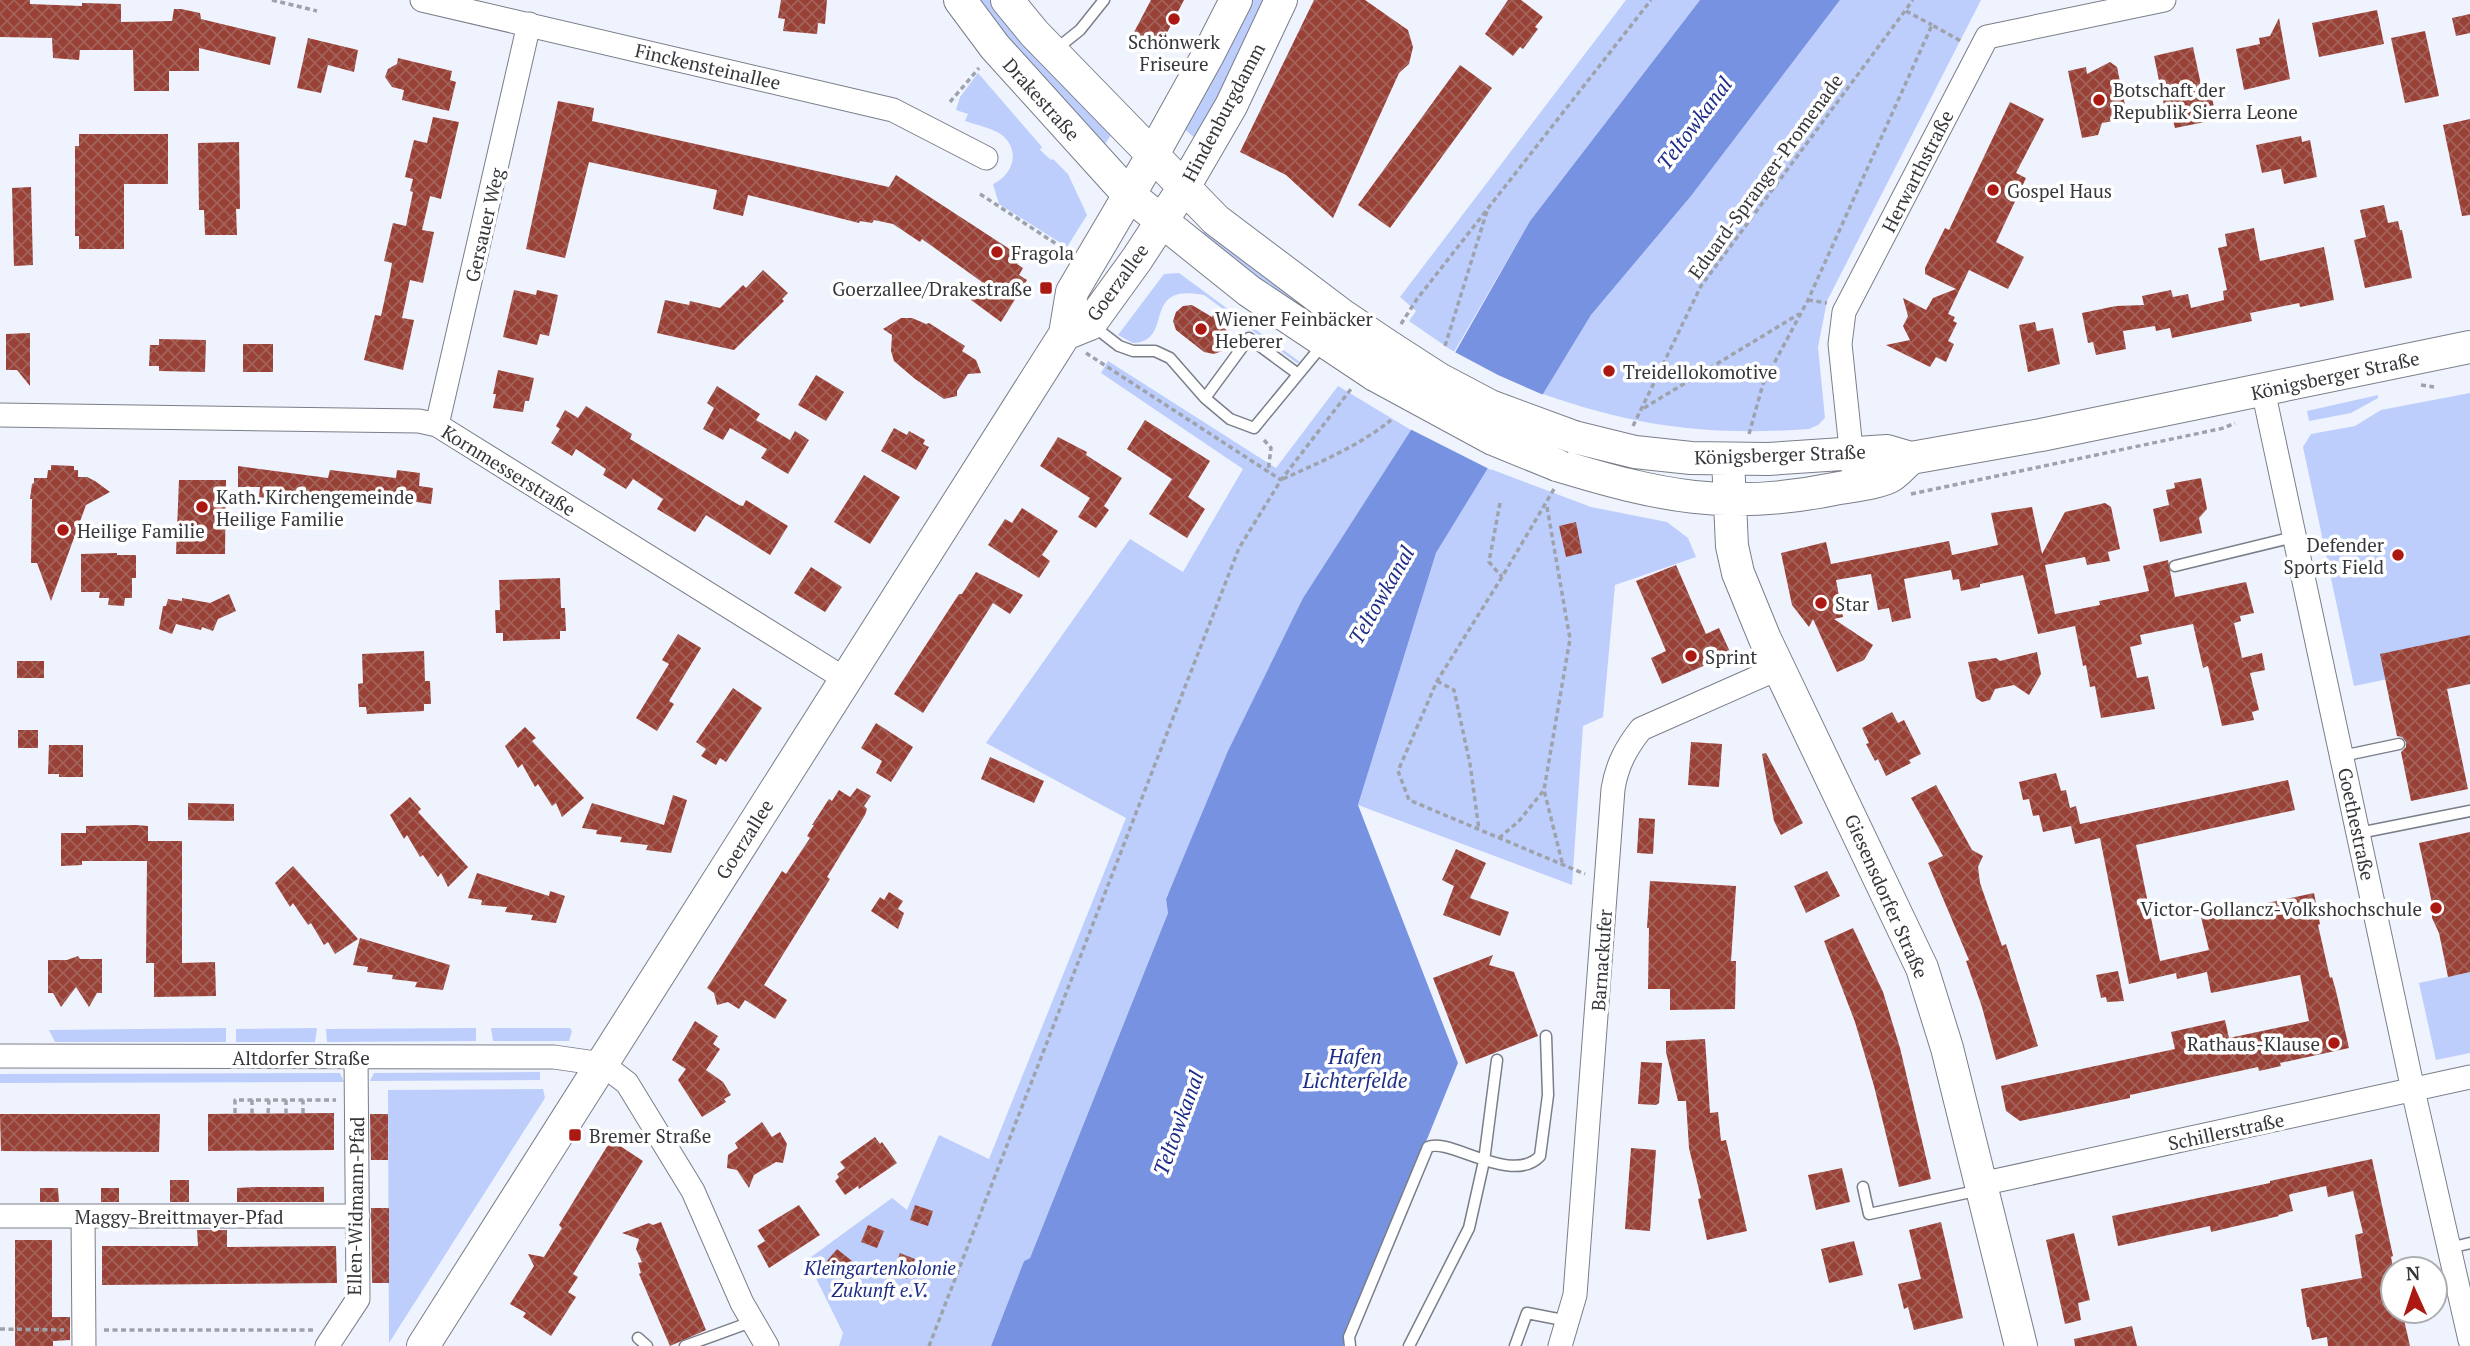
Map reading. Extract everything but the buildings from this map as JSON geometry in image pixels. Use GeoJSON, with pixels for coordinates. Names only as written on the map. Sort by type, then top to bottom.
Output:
{"type":"FeatureCollection","features":[{"type":"Feature","properties":{"kind":"main road","name":"Drakestraße"},"geometry":{"type":"LineString","coordinates":[[960,0],[995,47],[1128,194]]}},
{"type":"Feature","properties":{"kind":"main road","name":"Drakestraße"},"geometry":{"type":"LineString","coordinates":[[1007,0],[1052,52],[1152,156]]}},
{"type":"Feature","properties":{"kind":"main road","name":"Hindenburgdamm"},"geometry":{"type":"LineString","coordinates":[[1128,194],[1152,156],[1236,0]]}},
{"type":"Feature","properties":{"kind":"main road","name":"Hindenburgdamm"},"geometry":{"type":"LineString","coordinates":[[1160,221],[1184,187],[1231,106],[1281,0]]}},
{"type":"Feature","properties":{"kind":"main road","name":"Königsberger Straße"},"geometry":{"type":"LineString","coordinates":[[1152,156],[1216,220],[1342,315],[1395,337],[1439,379],[1490,406],[1574,437],[1635,452],[1854,469],[1889,477],[1911,458],[2041,435],[2470,347]]}},
{"type":"Feature","properties":{"kind":"main road","name":"Königsberger Straße"},"geometry":{"type":"LineString","coordinates":[[1128,194],[1249,291],[1325,342],[1364,380],[1493,439],[1556,475],[1670,495],[1730,501],[1772,500],[1854,469]]}},
{"type":"Feature","properties":{"kind":"main road","name":"Goerzallee"},"geometry":{"type":"LineString","coordinates":[[1080,337],[1072,292],[1128,194]]}},
{"type":"Feature","properties":{"kind":"main road","name":"Goerzallee"},"geometry":{"type":"LineString","coordinates":[[424,1346],[845,679],[1080,337],[1137,259],[1160,221]]}},
{"type":"Feature","properties":{"kind":"main road","name":"Giesensdorfer Straße"},"geometry":{"type":"LineString","coordinates":[[1728,460],[1732,546],[1738,573],[1779,668],[1922,968],[1947,1048],[2021,1346]]}},
{"type":"Feature","properties":{"kind":"street","name":"Finckensteinallee"},"geometry":{"type":"LineString","coordinates":[[422,0],[450,3],[893,110],[986,158]]}},
{"type":"Feature","properties":{"kind":"street","name":"Herwarthstraße"},"geometry":{"type":"LineString","coordinates":[[1854,469],[1840,344],[1844,313],[1987,37],[2164,0]]}},
{"type":"Feature","properties":{"kind":"street","name":"Gersauer Weg"},"geometry":{"type":"LineString","coordinates":[[437,425],[529,24]]}},
{"type":"Feature","properties":{"kind":"street","name":"Goethestraße"},"geometry":{"type":"LineString","coordinates":[[2263,390],[2413,1090],[2460,1245],[2470,1340]]}},
{"type":"Feature","properties":{"kind":"street","name":"Kornmesserstraße"},"geometry":{"type":"LineString","coordinates":[[0,415],[419,421],[437,425],[845,679]]}},
{"type":"Feature","properties":{"kind":"street","name":"Barnackufer"},"geometry":{"type":"LineString","coordinates":[[1560,1346],[1575,1294],[1616,771],[1626,748],[1641,729],[1779,668]]}},
{"type":"Feature","properties":{"kind":"street","name":"Altdorfer Straße"},"geometry":{"type":"LineString","coordinates":[[0,1056],[554,1057],[602,1064]]}},
{"type":"Feature","properties":{"kind":"street","name":"Ellen-Widmann-Pfad"},"geometry":{"type":"LineString","coordinates":[[332,1338],[358,1299],[356,1057]]}},
{"type":"Feature","properties":{"kind":"street"},"geometry":{"type":"LineString","coordinates":[[602,1064],[627,1083],[693,1191],[751,1322],[767,1346]]}},
{"type":"Feature","properties":{"kind":"street","name":"Schillerstraße"},"geometry":{"type":"LineString","coordinates":[[1982,1187],[2470,1077]]}},
{"type":"Feature","properties":{"kind":"street","name":"Maggy-Breittmayer-Pfad"},"geometry":{"type":"LineString","coordinates":[[0,1216],[358,1216]]}},
{"type":"Feature","properties":{"kind":"street"},"geometry":{"type":"LineString","coordinates":[[83,1216],[84,1338]]}},
{"type":"Feature","properties":{"kind":"lane"},"geometry":{"type":"LineString","coordinates":[[1052,52],[1080,30],[1104,0]]}},
{"type":"Feature","properties":{"kind":"lane"},"geometry":{"type":"LineString","coordinates":[[1080,337],[1133,351],[1155,351],[1170,358],[1205,398],[1230,419],[1254,428],[1325,342]]}},
{"type":"Feature","properties":{"kind":"lane"},"geometry":{"type":"LineString","coordinates":[[1205,398],[1249,338],[1298,374]]}},
{"type":"Feature","properties":{"kind":"lane"},"geometry":{"type":"LineString","coordinates":[[2175,566],[2294,537]]}},
{"type":"Feature","properties":{"kind":"lane"},"geometry":{"type":"LineString","coordinates":[[2342,756],[2399,744]]}},
{"type":"Feature","properties":{"kind":"lane"},"geometry":{"type":"LineString","coordinates":[[2359,833],[2470,811]]}},
{"type":"Feature","properties":{"kind":"lane"},"geometry":{"type":"LineString","coordinates":[[1350,1346],[1349,1337],[1428,1147],[1439,1145],[1484,1161],[1525,1165],[1540,1156],[1548,1095],[1546,1036]]}},
{"type":"Feature","properties":{"kind":"lane"},"geometry":{"type":"LineString","coordinates":[[1409,1346],[1469,1228],[1484,1161],[1497,1060]]}},
{"type":"Feature","properties":{"kind":"lane"},"geometry":{"type":"LineString","coordinates":[[1863,1187],[1869,1214],[1982,1187]]}},
{"type":"Feature","properties":{"kind":"lane"},"geometry":{"type":"LineString","coordinates":[[1516,1346],[1527,1312],[1567,1321]]}},
{"type":"Feature","properties":{"kind":"lane"},"geometry":{"type":"LineString","coordinates":[[685,1346],[751,1322]]}},
{"type":"Feature","properties":{"kind":"path"},"geometry":{"type":"LineString","coordinates":[[272,0],[317,11]]}},
{"type":"Feature","properties":{"kind":"path"},"geometry":{"type":"LineString","coordinates":[[1395,337],[1417,299],[1651,0]]}},
{"type":"Feature","properties":{"kind":"path","name":"Eduard-Spranger-Promenade"},"geometry":{"type":"LineString","coordinates":[[1633,426],[1701,286],[1913,0]]}},
{"type":"Feature","properties":{"kind":"path"},"geometry":{"type":"LineString","coordinates":[[1906,10],[1962,42]]}},
{"type":"Feature","properties":{"kind":"path"},"geometry":{"type":"LineString","coordinates":[[1748,436],[1763,384],[1808,300],[1932,25]]}},
{"type":"Feature","properties":{"kind":"path"},"geometry":{"type":"LineString","coordinates":[[950,102],[976,70]]}},
{"type":"Feature","properties":{"kind":"path"},"geometry":{"type":"LineString","coordinates":[[980,194],[1070,253]]}},
{"type":"Feature","properties":{"kind":"path"},"geometry":{"type":"LineString","coordinates":[[1446,346],[1488,209]]}},
{"type":"Feature","properties":{"kind":"path"},"geometry":{"type":"LineString","coordinates":[[1808,300],[1830,304]]}},
{"type":"Feature","properties":{"kind":"path"},"geometry":{"type":"LineString","coordinates":[[1642,409],[1801,312]]}},
{"type":"Feature","properties":{"kind":"path"},"geometry":{"type":"LineString","coordinates":[[1080,337],[1281,480]]}},
{"type":"Feature","properties":{"kind":"path"},"geometry":{"type":"LineString","coordinates":[[929,1346],[1239,548],[1281,480],[1364,380]]}},
{"type":"Feature","properties":{"kind":"path"},"geometry":{"type":"LineString","coordinates":[[1281,480],[1373,434],[1391,420]]}},
{"type":"Feature","properties":{"kind":"path"},"geometry":{"type":"LineString","coordinates":[[1254,428],[1271,448],[1268,472]]}},
{"type":"Feature","properties":{"kind":"path"},"geometry":{"type":"LineString","coordinates":[[1899,496],[2224,428]]}},
{"type":"Feature","properties":{"kind":"path"},"geometry":{"type":"LineString","coordinates":[[1556,475],[1546,505],[1437,681],[1398,771],[1409,800],[1606,882]]}},
{"type":"Feature","properties":{"kind":"path"},"geometry":{"type":"LineString","coordinates":[[1500,503],[1489,562],[1502,577]]}},
{"type":"Feature","properties":{"kind":"path"},"geometry":{"type":"LineString","coordinates":[[1546,505],[1570,639],[1544,790],[1563,866]]}},
{"type":"Feature","properties":{"kind":"path"},"geometry":{"type":"LineString","coordinates":[[1437,681],[1454,690],[1470,764],[1479,830]]}},
{"type":"Feature","properties":{"kind":"path"},"geometry":{"type":"LineString","coordinates":[[1499,838],[1519,821],[1544,790]]}},
{"type":"Feature","properties":{"kind":"path"},"geometry":{"type":"LineString","coordinates":[[234,1113],[235,1100],[356,1100]]}},
{"type":"Feature","properties":{"kind":"path"},"geometry":{"type":"LineString","coordinates":[[252,1100],[252,1113]]}},
{"type":"Feature","properties":{"kind":"path"},"geometry":{"type":"LineString","coordinates":[[268,1113],[269,1100]]}},
{"type":"Feature","properties":{"kind":"path"},"geometry":{"type":"LineString","coordinates":[[286,1100],[286,1113]]}},
{"type":"Feature","properties":{"kind":"path"},"geometry":{"type":"LineString","coordinates":[[303,1100],[303,1113]]}},
{"type":"Feature","properties":{"kind":"path"},"geometry":{"type":"LineString","coordinates":[[0,1329],[84,1338],[332,1338]]}},
{"type":"Feature","properties":{"kind":"green space"},"geometry":{"type":"Polygon","coordinates":[[[977,0],[992,0],[1111,135],[1103,147],[1035,74],[977,0]]]}},
{"type":"Feature","properties":{"kind":"green space"},"geometry":{"type":"Polygon","coordinates":[[[1251,0],[1265,0],[1196,139],[1183,128],[1251,0]]]}},
{"type":"Feature","properties":{"kind":"green space"},"geometry":{"type":"Polygon","coordinates":[[[1626,0],[1700,0],[1530,221],[1454,352],[1409,321],[1416,311],[1400,297],[1626,0]]]}},
{"type":"Feature","properties":{"kind":"green space"},"geometry":{"type":"Polygon","coordinates":[[[1840,0],[1981,0],[1827,301],[1818,347],[1825,418],[1809,429],[1706,430],[1610,414],[1543,394],[1591,315],[1691,196],[1840,0]]]}},
{"type":"Feature","properties":{"kind":"green space"},"geometry":{"type":"Polygon","coordinates":[[[978,73],[1042,147],[1040,150],[1068,174],[1087,215],[1067,247],[999,204],[993,184],[1010,169],[1013,155],[1008,141],[1002,135],[965,121],[968,114],[956,110],[960,97],[978,73]]]}},
{"type":"Feature","properties":{"kind":"green space"},"geometry":{"type":"Polygon","coordinates":[[[1207,228],[1383,359],[1332,335],[1200,236],[1207,228]]]}},
{"type":"Feature","properties":{"kind":"green space"},"geometry":{"type":"Polygon","coordinates":[[[1179,273],[1300,362],[1297,363],[1204,295],[1184,293],[1172,297],[1164,304],[1153,333],[1146,340],[1133,343],[1118,335],[1164,274],[1179,273]]]}},
{"type":"Feature","properties":{"kind":"green space","name":"Kleingartenkolonie Zukunft e.V."},"geometry":{"type":"Polygon","coordinates":[[[1108,361],[1276,468],[1338,386],[1411,430],[1303,598],[1166,898],[1168,913],[1030,1258],[1024,1261],[991,1346],[839,1346],[843,1333],[807,1260],[892,1198],[907,1210],[939,1135],[989,1159],[1126,818],[986,743],[1130,539],[1183,572],[1243,469],[1101,373],[1108,361]]]}},
{"type":"Feature","properties":{"kind":"green space","name":"Defender Sports Field"},"geometry":{"type":"Polygon","coordinates":[[[2470,393],[2470,662],[2354,686],[2303,447],[2311,434],[2355,426],[2381,410],[2470,393]]]}},
{"type":"Feature","properties":{"kind":"green space"},"geometry":{"type":"Polygon","coordinates":[[[2378,395],[2378,398],[2351,413],[2309,421],[2307,411],[2378,395]]]}},
{"type":"Feature","properties":{"kind":"green space"},"geometry":{"type":"Polygon","coordinates":[[[1488,468],[1591,507],[1667,522],[1688,538],[1696,557],[1615,585],[1603,717],[1583,726],[1572,885],[1358,805],[1436,553],[1488,468]]]}},
{"type":"Feature","properties":{"kind":"green space"},"geometry":{"type":"Polygon","coordinates":[[[2470,972],[2470,1053],[2436,1060],[2419,983],[2470,972]]]}},
{"type":"Feature","properties":{"kind":"green space"},"geometry":{"type":"Polygon","coordinates":[[[226,1028],[226,1042],[55,1042],[49,1030],[226,1028]]]}},
{"type":"Feature","properties":{"kind":"green space"},"geometry":{"type":"Polygon","coordinates":[[[317,1028],[315,1042],[236,1042],[236,1029],[317,1028]]]}},
{"type":"Feature","properties":{"kind":"green space"},"geometry":{"type":"Polygon","coordinates":[[[476,1028],[476,1041],[327,1042],[326,1029],[476,1028]]]}},
{"type":"Feature","properties":{"kind":"green space"},"geometry":{"type":"Polygon","coordinates":[[[491,1028],[570,1028],[572,1031],[569,1041],[493,1041],[491,1028]]]}},
{"type":"Feature","properties":{"kind":"green space"},"geometry":{"type":"Polygon","coordinates":[[[540,1072],[540,1080],[370,1081],[374,1073],[540,1072]]]}},
{"type":"Feature","properties":{"kind":"green space"},"geometry":{"type":"Polygon","coordinates":[[[340,1073],[344,1082],[0,1083],[0,1074],[340,1073]]]}},
{"type":"Feature","properties":{"kind":"green space"},"geometry":{"type":"Polygon","coordinates":[[[543,1089],[545,1098],[389,1343],[388,1090],[543,1089]]]}},
{"type":"Feature","properties":{"kind":"water"},"geometry":{"type":"Polygon","coordinates":[[[1700,0],[1840,0],[1691,196],[1591,315],[1543,394],[1488,468],[1436,553],[1358,805],[1458,1063],[1343,1346],[991,1346],[1024,1261],[1030,1258],[1168,913],[1166,899],[1228,751],[1303,598],[1411,430],[1530,221],[1700,0]]]}},
{"type":"Feature","properties":{"kind":"pier"},"geometry":{"type":"Polygon","coordinates":[[[1451,350],[1546,396],[1491,470],[1408,428],[1451,350]]]}},
{"type":"Feature","properties":{"kind":"place","name":"Schönwerk Friseure"},"geometry":{"type":"Point","coordinates":[1174,19]}},
{"type":"Feature","properties":{"kind":"place","name":"Botschaft der Republik Sierra Leone"},"geometry":{"type":"Point","coordinates":[2099,100]}},
{"type":"Feature","properties":{"kind":"place","name":"Gospel Haus"},"geometry":{"type":"Point","coordinates":[1993,190]}},
{"type":"Feature","properties":{"kind":"place","name":"Fragola"},"geometry":{"type":"Point","coordinates":[997,252]}},
{"type":"Feature","properties":{"kind":"place","name":"Goerzallee/Drakestraße"},"geometry":{"type":"Point","coordinates":[1046,288]}},
{"type":"Feature","properties":{"kind":"place","name":"Wiener Feinbäcker Heberer"},"geometry":{"type":"Point","coordinates":[1201,329]}},
{"type":"Feature","properties":{"kind":"place","name":"Treidellokomotive"},"geometry":{"type":"Point","coordinates":[1609,371]}},
{"type":"Feature","properties":{"kind":"place","name":"Kath. Kirchengemeinde Heilige Familie"},"geometry":{"type":"Point","coordinates":[202,507]}},
{"type":"Feature","properties":{"kind":"place","name":"Heilige Familie"},"geometry":{"type":"Point","coordinates":[63,530]}},
{"type":"Feature","properties":{"kind":"place","name":"Defender Sports Field"},"geometry":{"type":"Point","coordinates":[2398,555]}},
{"type":"Feature","properties":{"kind":"place","name":"Star"},"geometry":{"type":"Point","coordinates":[1821,603]}},
{"type":"Feature","properties":{"kind":"place","name":"Sprint"},"geometry":{"type":"Point","coordinates":[1691,656]}},
{"type":"Feature","properties":{"kind":"place","name":"Victor-Gollancz-Volkshochschule"},"geometry":{"type":"Point","coordinates":[2436,908]}},
{"type":"Feature","properties":{"kind":"place","name":"Rathaus-Klause"},"geometry":{"type":"Point","coordinates":[2334,1043]}},
{"type":"Feature","properties":{"kind":"place","name":"Bremer Straße"},"geometry":{"type":"Point","coordinates":[575,1135]}},
{"type":"Feature","properties":{"kind":"water label","name":"Teltowkanal"},"geometry":{"type":"Point","coordinates":[1694,123]}},
{"type":"Feature","properties":{"kind":"water label","name":"Teltowkanal"},"geometry":{"type":"Point","coordinates":[1381,595]}},
{"type":"Feature","properties":{"kind":"water label","name":"Hafen Lichterfelde"},"geometry":{"type":"Point","coordinates":[1355,1068]}},
{"type":"Feature","properties":{"kind":"water label","name":"Teltowkanal"},"geometry":{"type":"Point","coordinates":[1178,1123]}}]}
